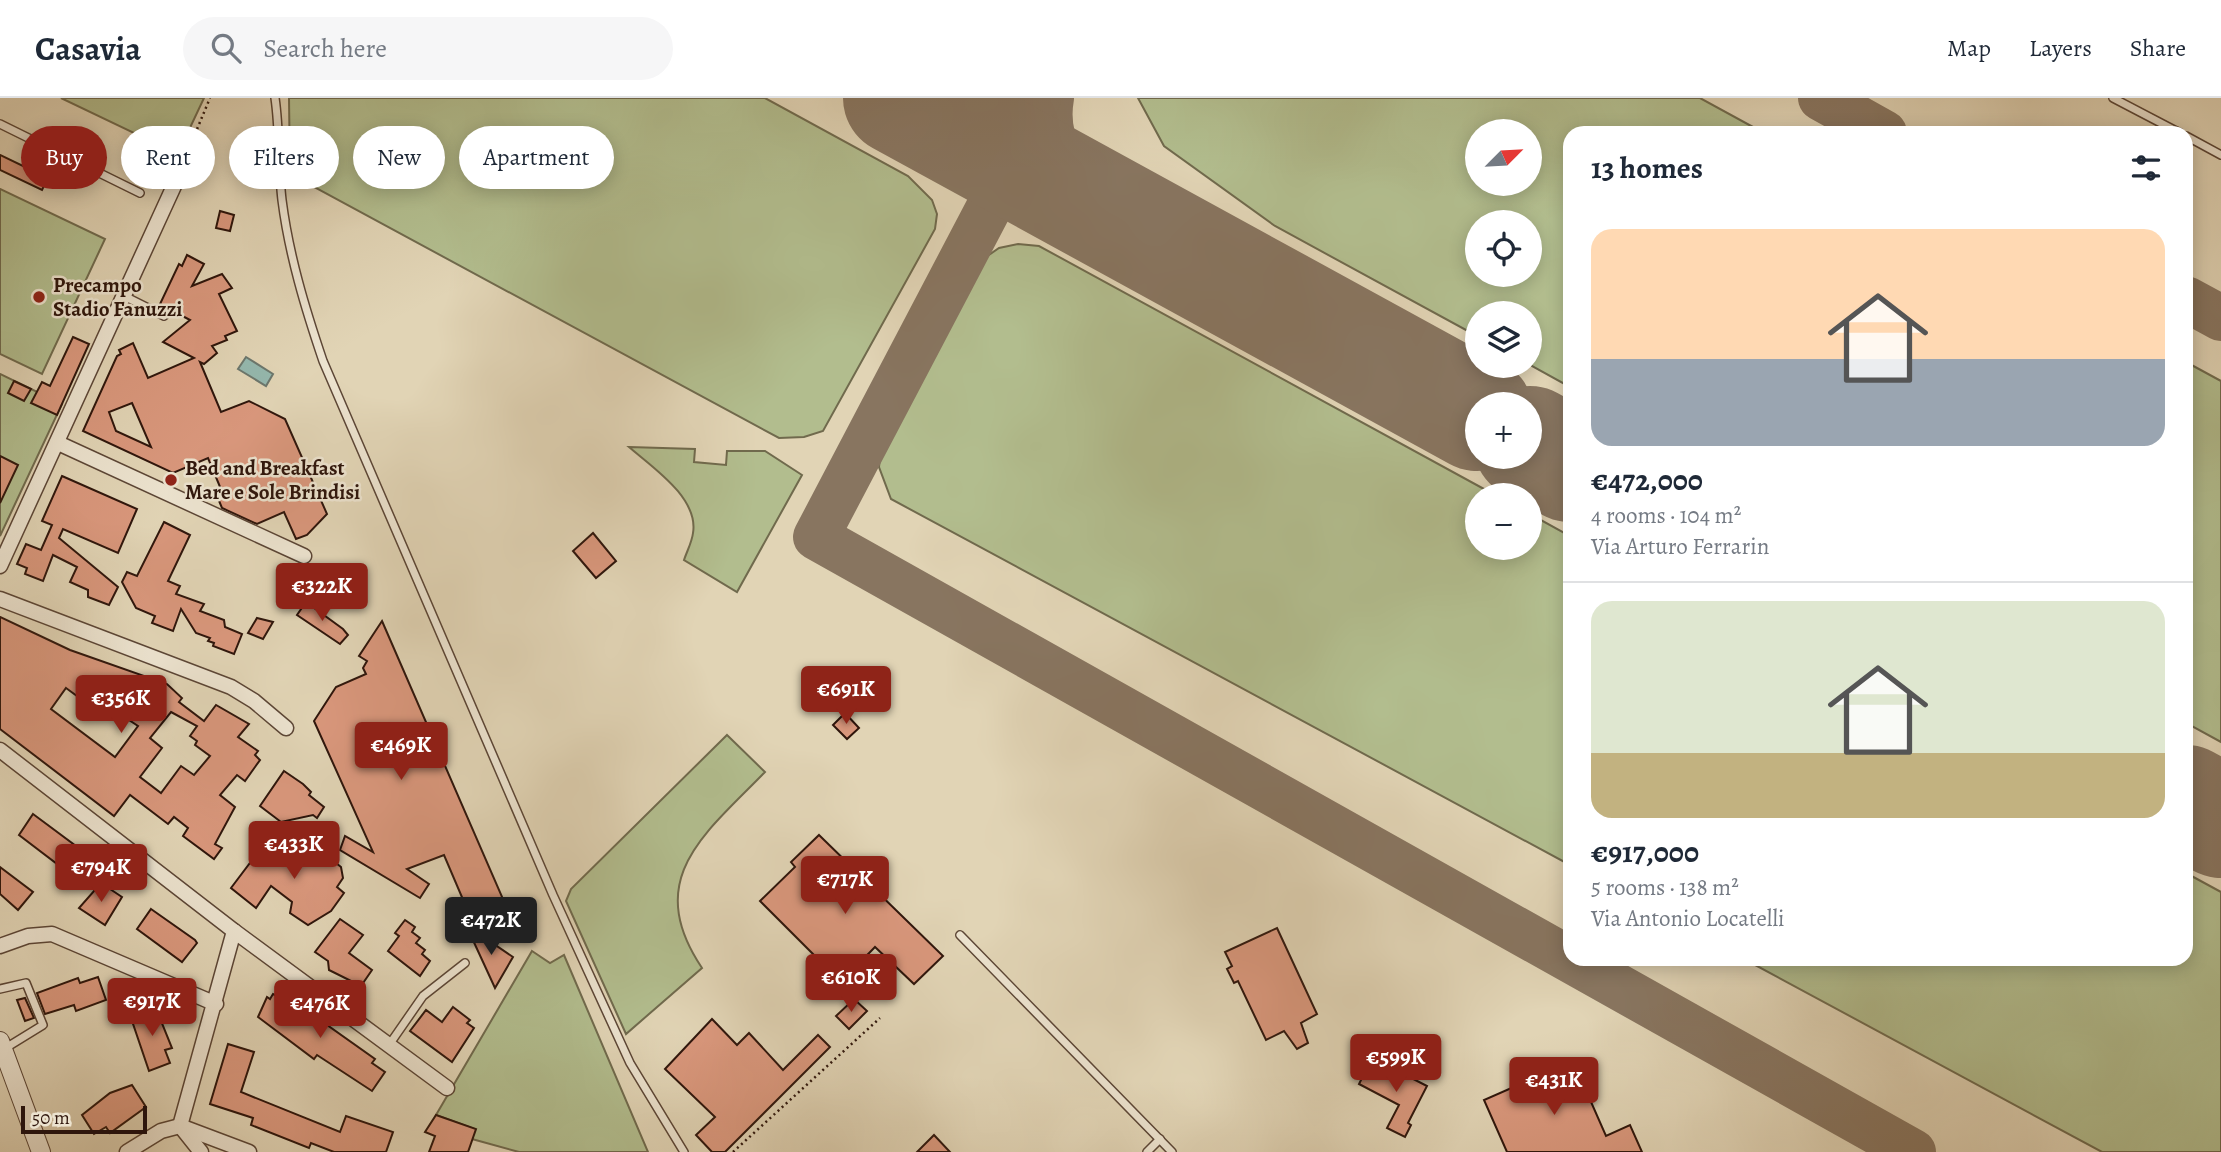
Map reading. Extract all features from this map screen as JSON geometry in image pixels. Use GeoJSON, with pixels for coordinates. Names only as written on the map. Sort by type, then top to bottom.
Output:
{"type":"FeatureCollection","features":[{"type":"Feature","properties":{"kind":"street"},"geometry":{"type":"LineString","coordinates":[[0,566],[174,189]]}},
{"type":"Feature","properties":{"kind":"street"},"geometry":{"type":"LineString","coordinates":[[58,443],[304,556]]}},
{"type":"Feature","properties":{"kind":"street"},"geometry":{"type":"LineString","coordinates":[[0,599],[231,687],[254,701],[286,728]]}},
{"type":"Feature","properties":{"kind":"street"},"geometry":{"type":"LineString","coordinates":[[0,750],[234,931],[446,1088]]}},
{"type":"Feature","properties":{"kind":"street"},"geometry":{"type":"LineString","coordinates":[[180,1126],[216,1004],[234,931]]}},
{"type":"Feature","properties":{"kind":"street"},"geometry":{"type":"LineString","coordinates":[[0,946],[28,936],[52,933],[216,1004]]}},
{"type":"Feature","properties":{"kind":"street"},"geometry":{"type":"LineString","coordinates":[[2,1045],[41,1152]]}},
{"type":"Feature","properties":{"kind":"street"},"geometry":{"type":"LineString","coordinates":[[180,1126],[201,1152]]}},
{"type":"Feature","properties":{"kind":"street"},"geometry":{"type":"LineString","coordinates":[[127,1152],[161,1131],[180,1126],[249,1152]]}},
{"type":"Feature","properties":{"kind":"lane"},"geometry":{"type":"LineString","coordinates":[[275,98],[282,198],[290,246],[301,296],[323,361],[553,895],[624,1052],[653,1106],[684,1152]]}},
{"type":"Feature","properties":{"kind":"lane"},"geometry":{"type":"LineString","coordinates":[[2113,98],[2167,126]]}},
{"type":"Feature","properties":{"kind":"lane"},"geometry":{"type":"LineString","coordinates":[[0,124],[140,192]]}},
{"type":"Feature","properties":{"kind":"lane"},"geometry":{"type":"LineString","coordinates":[[2193,140],[2221,155]]}},
{"type":"Feature","properties":{"kind":"lane"},"geometry":{"type":"LineString","coordinates":[[124,296],[164,316]]}},
{"type":"Feature","properties":{"kind":"lane"},"geometry":{"type":"LineString","coordinates":[[960,936],[1172,1152]]}},
{"type":"Feature","properties":{"kind":"lane"},"geometry":{"type":"LineString","coordinates":[[388,1045],[423,996],[465,963]]}},
{"type":"Feature","properties":{"kind":"lane"},"geometry":{"type":"LineString","coordinates":[[0,989],[26,984],[43,1025],[2,1045]]}},
{"type":"Feature","properties":{"kind":"lane"},"geometry":{"type":"LineString","coordinates":[[1147,1152],[1160,1139]]}},
{"type":"Feature","properties":{"kind":"path"},"geometry":{"type":"LineString","coordinates":[[198,126],[210,98]]}},
{"type":"Feature","properties":{"kind":"path"},"geometry":{"type":"LineString","coordinates":[[733,1152],[880,1018]]}},
{"type":"Feature","properties":{"kind":"green space"},"geometry":{"type":"Polygon","coordinates":[[[61,98],[204,98],[191,126],[121,127],[61,98]]]}},
{"type":"Feature","properties":{"kind":"green space"},"geometry":{"type":"Polygon","coordinates":[[[289,98],[765,98],[908,176],[932,200],[937,214],[935,229],[823,431],[804,437],[779,438],[318,189],[339,189],[339,126],[289,126],[289,98]]]}},
{"type":"Feature","properties":{"kind":"green space"},"geometry":{"type":"Polygon","coordinates":[[[1138,98],[1700,98],[1751,126],[1563,126],[1563,383],[1542,372],[1542,301],[1465,301],[1465,329],[1275,226],[1164,146],[1138,98]]]}},
{"type":"Feature","properties":{"kind":"green space","name":"Precampo Stadio Fanuzzi"},"geometry":{"type":"Polygon","coordinates":[[[0,189],[105,239],[42,374],[0,354],[0,189]]]}},
{"type":"Feature","properties":{"kind":"green space"},"geometry":{"type":"Polygon","coordinates":[[[1018,244],[1039,246],[1473,483],[1465,483],[1465,560],[1542,560],[1542,521],[1563,532],[1563,861],[891,499],[879,467],[881,449],[986,257],[999,248],[1018,244]]]}},
{"type":"Feature","properties":{"kind":"green space"},"geometry":{"type":"Polygon","coordinates":[[[2193,366],[2221,381],[2221,742],[2193,727],[2193,366]]]}},
{"type":"Feature","properties":{"kind":"green space"},"geometry":{"type":"Polygon","coordinates":[[[0,374],[62,404],[0,536],[0,374]]]}},
{"type":"Feature","properties":{"kind":"green space"},"geometry":{"type":"Polygon","coordinates":[[[629,447],[695,449],[694,462],[726,465],[727,451],[765,451],[802,475],[737,592],[684,560],[693,533],[689,508],[672,484],[629,447]]]}},
{"type":"Feature","properties":{"kind":"green space"},"geometry":{"type":"Polygon","coordinates":[[[727,735],[765,772],[703,838],[688,860],[680,883],[678,908],[685,936],[702,968],[626,1034],[566,901],[571,889],[727,735]]]}},
{"type":"Feature","properties":{"kind":"green space"},"geometry":{"type":"Polygon","coordinates":[[[2193,877],[2221,892],[2221,1152],[2102,1152],[1757,966],[2193,966],[2193,877]]]}},
{"type":"Feature","properties":{"kind":"green space"},"geometry":{"type":"Polygon","coordinates":[[[532,951],[550,963],[564,955],[648,1152],[519,1152],[472,1139],[475,1129],[436,1115],[532,951]]]}},
{"type":"Feature","properties":{"kind":"water"},"geometry":{"type":"Polygon","coordinates":[[[246,357],[273,374],[266,386],[238,369],[246,357]]]}},
{"type":"Feature","properties":{"kind":"building"},"geometry":{"type":"Polygon","coordinates":[[[0,155],[21,165],[21,180],[0,170],[0,155]]]}},
{"type":"Feature","properties":{"kind":"building"},"geometry":{"type":"Polygon","coordinates":[[[220,211],[234,215],[230,231],[216,228],[220,211]]]}},
{"type":"Feature","properties":{"kind":"building"},"geometry":{"type":"Polygon","coordinates":[[[187,255],[204,264],[192,286],[222,274],[232,288],[219,294],[237,331],[225,336],[227,340],[212,346],[217,353],[204,364],[200,362],[221,412],[249,401],[285,419],[327,514],[307,535],[296,539],[284,512],[257,524],[222,508],[217,496],[223,494],[208,458],[173,473],[83,431],[117,356],[121,354],[119,350],[133,343],[148,378],[194,358],[163,342],[190,320],[160,304],[179,264],[182,266],[187,255]],[[132,403],[109,412],[116,431],[151,447],[132,403]]]}},
{"type":"Feature","properties":{"kind":"building"},"geometry":{"type":"Polygon","coordinates":[[[73,337],[89,344],[57,415],[31,403],[42,382],[50,386],[73,337]]]}},
{"type":"Feature","properties":{"kind":"building"},"geometry":{"type":"Polygon","coordinates":[[[14,381],[31,389],[24,401],[8,393],[14,381]]]}},
{"type":"Feature","properties":{"kind":"building"},"geometry":{"type":"Polygon","coordinates":[[[0,456],[18,465],[0,503],[0,456]]]}},
{"type":"Feature","properties":{"kind":"building"},"geometry":{"type":"Polygon","coordinates":[[[62,476],[137,509],[118,553],[63,529],[59,538],[118,587],[109,605],[88,597],[88,590],[70,582],[77,567],[53,555],[43,581],[25,574],[27,568],[17,564],[26,544],[41,550],[52,525],[42,521],[62,476]]]}},
{"type":"Feature","properties":{"kind":"building"},"geometry":{"type":"Polygon","coordinates":[[[164,522],[190,535],[168,581],[180,586],[176,594],[204,604],[200,611],[224,620],[225,627],[242,634],[234,654],[213,646],[214,643],[208,641],[210,638],[196,633],[181,609],[173,631],[152,623],[155,616],[136,608],[122,582],[127,572],[137,576],[164,522]]]}},
{"type":"Feature","properties":{"kind":"building"},"geometry":{"type":"Polygon","coordinates":[[[593,533],[616,561],[596,578],[573,551],[593,533]]]}},
{"type":"Feature","properties":{"kind":"building"},"geometry":{"type":"Polygon","coordinates":[[[306,602],[348,635],[340,644],[297,615],[306,602]]]}},
{"type":"Feature","properties":{"kind":"building"},"geometry":{"type":"Polygon","coordinates":[[[0,617],[70,650],[167,684],[182,698],[179,702],[204,721],[216,705],[249,724],[238,737],[258,751],[255,755],[260,760],[245,781],[237,775],[220,795],[235,807],[215,844],[222,848],[214,859],[183,836],[188,828],[174,817],[168,824],[130,795],[114,816],[0,729],[0,617]],[[66,688],[51,709],[115,757],[138,726],[103,703],[100,706],[85,695],[81,699],[66,688]],[[171,712],[150,738],[162,748],[140,777],[161,793],[181,766],[194,775],[210,756],[195,745],[197,741],[190,736],[197,726],[171,712]]]}},
{"type":"Feature","properties":{"kind":"building"},"geometry":{"type":"Polygon","coordinates":[[[257,618],[273,622],[263,639],[248,633],[257,618]]]}},
{"type":"Feature","properties":{"kind":"building"},"geometry":{"type":"Polygon","coordinates":[[[382,621],[516,929],[480,903],[470,916],[444,855],[407,869],[429,884],[420,898],[340,850],[345,836],[373,852],[314,721],[336,687],[366,674],[363,668],[367,661],[359,656],[382,621]]]}},
{"type":"Feature","properties":{"kind":"building"},"geometry":{"type":"Polygon","coordinates":[[[845,713],[859,728],[847,739],[833,725],[845,713]]]}},
{"type":"Feature","properties":{"kind":"building"},"geometry":{"type":"Polygon","coordinates":[[[284,771],[303,784],[311,792],[309,795],[324,807],[317,818],[313,815],[281,822],[260,806],[284,771]]]}},
{"type":"Feature","properties":{"kind":"building"},"geometry":{"type":"Polygon","coordinates":[[[33,814],[80,849],[65,870],[19,835],[33,814]]]}},
{"type":"Feature","properties":{"kind":"building"},"geometry":{"type":"Polygon","coordinates":[[[819,835],[943,956],[914,984],[875,947],[841,982],[760,901],[795,867],[791,862],[819,835]]]}},
{"type":"Feature","properties":{"kind":"building"},"geometry":{"type":"Polygon","coordinates":[[[296,841],[301,841],[330,862],[331,859],[341,867],[343,878],[337,887],[344,893],[331,911],[308,925],[290,913],[292,902],[271,886],[256,908],[231,888],[262,847],[280,860],[296,841]]]}},
{"type":"Feature","properties":{"kind":"building"},"geometry":{"type":"Polygon","coordinates":[[[0,867],[33,892],[18,910],[0,894],[0,867]]]}},
{"type":"Feature","properties":{"kind":"building"},"geometry":{"type":"Polygon","coordinates":[[[101,883],[122,897],[105,925],[79,908],[101,883]]]}},
{"type":"Feature","properties":{"kind":"building"},"geometry":{"type":"Polygon","coordinates":[[[151,909],[197,943],[182,962],[137,929],[151,909]]]}},
{"type":"Feature","properties":{"kind":"building"},"geometry":{"type":"Polygon","coordinates":[[[340,919],[363,935],[349,953],[372,970],[361,986],[329,970],[328,961],[315,952],[340,919]]]}},
{"type":"Feature","properties":{"kind":"building"},"geometry":{"type":"Polygon","coordinates":[[[405,920],[415,927],[412,932],[420,938],[416,943],[425,950],[422,954],[430,961],[420,976],[388,951],[399,936],[395,933],[405,920]]]}},
{"type":"Feature","properties":{"kind":"building"},"geometry":{"type":"Polygon","coordinates":[[[466,925],[513,957],[495,988],[466,925]]]}},
{"type":"Feature","properties":{"kind":"building"},"geometry":{"type":"Polygon","coordinates":[[[1277,928],[1317,1014],[1301,1023],[1308,1043],[1297,1049],[1284,1031],[1266,1040],[1238,981],[1234,983],[1227,969],[1232,966],[1225,952],[1277,928]]]}},
{"type":"Feature","properties":{"kind":"building"},"geometry":{"type":"Polygon","coordinates":[[[98,977],[106,1000],[76,1011],[74,1005],[45,1014],[37,993],[78,978],[80,983],[98,977]]]}},
{"type":"Feature","properties":{"kind":"building"},"geometry":{"type":"Polygon","coordinates":[[[282,993],[375,1059],[372,1063],[385,1072],[372,1091],[317,1055],[314,1059],[258,1017],[267,997],[270,999],[273,994],[279,997],[282,993]]]}},
{"type":"Feature","properties":{"kind":"building"},"geometry":{"type":"Polygon","coordinates":[[[25,998],[34,1018],[25,1021],[17,1000],[25,998]]]}},
{"type":"Feature","properties":{"kind":"building"},"geometry":{"type":"Polygon","coordinates":[[[854,999],[867,1011],[849,1029],[836,1016],[854,999]]]}},
{"type":"Feature","properties":{"kind":"building"},"geometry":{"type":"Polygon","coordinates":[[[155,1006],[172,1048],[165,1050],[170,1063],[149,1071],[130,1015],[155,1006]]]}},
{"type":"Feature","properties":{"kind":"building"},"geometry":{"type":"Polygon","coordinates":[[[453,1007],[470,1020],[467,1023],[474,1028],[452,1062],[410,1031],[426,1010],[442,1022],[453,1007]]]}},
{"type":"Feature","properties":{"kind":"building"},"geometry":{"type":"Polygon","coordinates":[[[712,1019],[737,1045],[749,1033],[783,1070],[818,1035],[830,1047],[725,1152],[712,1152],[696,1135],[715,1117],[665,1069],[712,1019]]]}},
{"type":"Feature","properties":{"kind":"building"},"geometry":{"type":"Polygon","coordinates":[[[228,1044],[254,1052],[241,1092],[340,1132],[346,1116],[393,1132],[386,1152],[334,1152],[311,1143],[309,1148],[251,1125],[253,1118],[210,1104],[228,1044]]]}},
{"type":"Feature","properties":{"kind":"building"},"geometry":{"type":"Polygon","coordinates":[[[1573,1061],[1606,1136],[1630,1125],[1642,1152],[1507,1152],[1484,1100],[1573,1061]]]}},
{"type":"Feature","properties":{"kind":"building"},"geometry":{"type":"Polygon","coordinates":[[[1376,1063],[1388,1069],[1390,1067],[1427,1086],[1408,1123],[1411,1125],[1405,1137],[1387,1128],[1399,1105],[1359,1084],[1366,1070],[1372,1072],[1376,1063]]]}},
{"type":"Feature","properties":{"kind":"building"},"geometry":{"type":"Polygon","coordinates":[[[132,1085],[146,1107],[110,1133],[106,1127],[94,1134],[82,1115],[110,1093],[132,1085]]]}},
{"type":"Feature","properties":{"kind":"building"},"geometry":{"type":"Polygon","coordinates":[[[436,1115],[476,1129],[468,1152],[429,1152],[435,1136],[425,1132],[436,1115]]]}},
{"type":"Feature","properties":{"kind":"building"},"geometry":{"type":"Polygon","coordinates":[[[934,1135],[950,1152],[917,1152],[934,1135]]]}},
{"type":"Feature","properties":{"kind":"taxiway"},"geometry":{"type":"LineString","coordinates":[[924,110],[968,120],[998,119],[1012,115],[1038,98]]}},
{"type":"Feature","properties":{"kind":"taxiway"},"geometry":{"type":"LineString","coordinates":[[1051,98],[1051,130],[1061,159],[1078,185],[1099,208]]}},
{"type":"Feature","properties":{"kind":"taxiway"},"geometry":{"type":"LineString","coordinates":[[1821,98],[1871,126]]}},
{"type":"Feature","properties":{"kind":"taxiway"},"geometry":{"type":"LineString","coordinates":[[1014,160],[816,537],[1563,956]]}},
{"type":"Feature","properties":{"kind":"taxiway"},"geometry":{"type":"LineString","coordinates":[[2193,303],[2221,318]]}},
{"type":"Feature","properties":{"kind":"taxiway"},"geometry":{"type":"LineString","coordinates":[[1581,966],[1913,1152]]}},
{"type":"Feature","properties":{"kind":"runway"},"geometry":{"type":"LineString","coordinates":[[900,98],[1465,407]]}},
{"type":"Feature","properties":{"kind":"runway"},"geometry":{"type":"LineString","coordinates":[[1542,450],[1563,461]]}},
{"type":"Feature","properties":{"kind":"runway"},"geometry":{"type":"LineString","coordinates":[[2193,806],[2221,821]]}},
{"type":"Feature","properties":{"kind":"place","name":"Precampo Stadio Fanuzzi"},"geometry":{"type":"Point","coordinates":[39,297]}},
{"type":"Feature","properties":{"kind":"place","name":"Bed and Breakfast Mare e Sole Brindisi"},"geometry":{"type":"Point","coordinates":[171,480]}}]}
